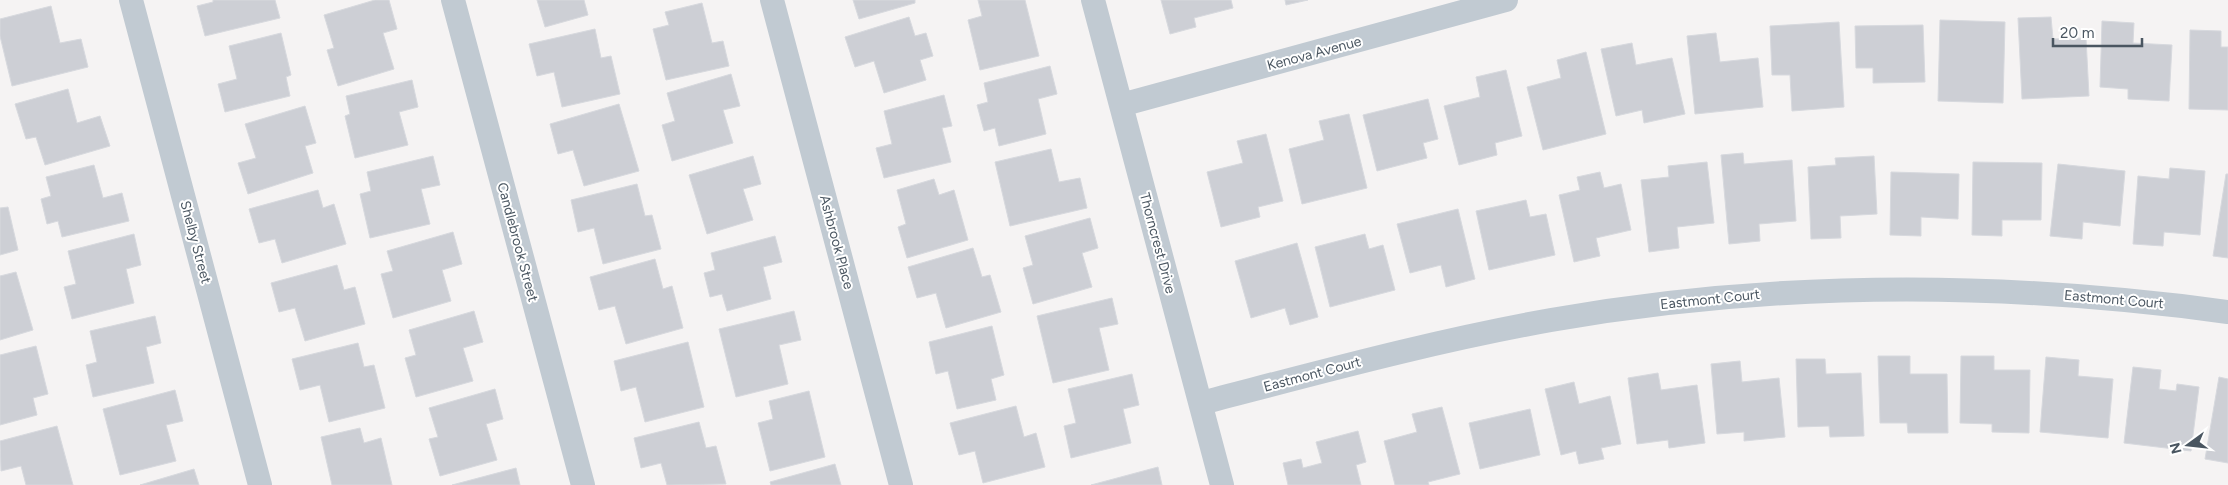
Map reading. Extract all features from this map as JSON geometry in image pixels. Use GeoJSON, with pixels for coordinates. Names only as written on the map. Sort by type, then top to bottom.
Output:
{"type":"FeatureCollection","features":[{"type":"Feature","properties":{"kind":"street","name":"Shelby Street"},"geometry":{"type":"LineString","coordinates":[[131,0],[260,485]]}},
{"type":"Feature","properties":{"kind":"street","name":"Candlebrook Street"},"geometry":{"type":"LineString","coordinates":[[453,0],[582,485]]}},
{"type":"Feature","properties":{"kind":"street","name":"Ashbrook Place"},"geometry":{"type":"LineString","coordinates":[[772,0],[901,485]]}},
{"type":"Feature","properties":{"kind":"street","name":"Thorncrest Drive"},"geometry":{"type":"LineString","coordinates":[[1093,0],[1222,485]]}},
{"type":"Feature","properties":{"kind":"street","name":"Kenova Avenue"},"geometry":{"type":"LineString","coordinates":[[1121,106],[1506,0]]}},
{"type":"Feature","properties":{"kind":"street","name":"Eastmont Court"},"geometry":{"type":"LineString","coordinates":[[1201,403],[1453,339],[1553,320],[1637,307],[1792,291],[1903,288],[2027,291],[2150,301],[2228,312]]}},
{"type":"Feature","properties":{"kind":"building"},"geometry":{"type":"Polygon","coordinates":[[[213,0],[275,0],[280,18],[205,36],[197,6],[213,2],[213,0]]]}},
{"type":"Feature","properties":{"kind":"building"},"geometry":{"type":"Polygon","coordinates":[[[375,0],[389,0],[397,29],[383,33],[394,69],[338,86],[327,50],[334,48],[324,15],[375,0]]]}},
{"type":"Feature","properties":{"kind":"building"},"geometry":{"type":"Polygon","coordinates":[[[537,0],[584,0],[588,15],[545,27],[537,0]]]}},
{"type":"Feature","properties":{"kind":"building"},"geometry":{"type":"Polygon","coordinates":[[[853,0],[915,0],[915,3],[859,19],[853,0]]]}},
{"type":"Feature","properties":{"kind":"building"},"geometry":{"type":"Polygon","coordinates":[[[978,0],[1025,0],[1039,56],[980,70],[968,20],[982,16],[978,0]]]}},
{"type":"Feature","properties":{"kind":"building"},"geometry":{"type":"Polygon","coordinates":[[[1161,0],[1231,0],[1233,8],[1194,18],[1196,27],[1170,34],[1161,0]]]}},
{"type":"Feature","properties":{"kind":"building"},"geometry":{"type":"Polygon","coordinates":[[[1285,0],[1308,0],[1286,5],[1285,0]]]}},
{"type":"Feature","properties":{"kind":"building"},"geometry":{"type":"Polygon","coordinates":[[[702,3],[712,43],[723,41],[729,66],[666,80],[653,29],[669,25],[665,12],[702,3]]]}},
{"type":"Feature","properties":{"kind":"building"},"geometry":{"type":"Polygon","coordinates":[[[51,6],[60,43],[81,39],[88,67],[12,86],[0,36],[0,19],[51,6]]]}},
{"type":"Feature","properties":{"kind":"building"},"geometry":{"type":"Polygon","coordinates":[[[909,17],[915,36],[926,33],[933,56],[920,60],[926,80],[884,93],[874,61],[855,67],[845,37],[909,17]]]}},
{"type":"Feature","properties":{"kind":"building"},"geometry":{"type":"Polygon","coordinates":[[[2051,17],[2053,39],[2086,38],[2089,96],[2022,99],[2018,18],[2051,17]]]}},
{"type":"Feature","properties":{"kind":"building"},"geometry":{"type":"Polygon","coordinates":[[[1940,20],[2005,22],[2003,103],[1938,101],[1940,20]]]}},
{"type":"Feature","properties":{"kind":"building"},"geometry":{"type":"Polygon","coordinates":[[[2102,21],[2134,23],[2133,43],[2172,45],[2169,101],[2128,99],[2128,89],[2100,87],[2102,21]]]}},
{"type":"Feature","properties":{"kind":"building"},"geometry":{"type":"Polygon","coordinates":[[[1839,22],[1844,107],[1792,111],[1790,75],[1772,75],[1770,26],[1839,22]]]}},
{"type":"Feature","properties":{"kind":"building"},"geometry":{"type":"Polygon","coordinates":[[[1923,25],[1925,82],[1873,83],[1873,68],[1856,68],[1855,26],[1923,25]]]}},
{"type":"Feature","properties":{"kind":"building"},"geometry":{"type":"Polygon","coordinates":[[[595,29],[601,58],[611,56],[620,94],[562,107],[554,72],[537,76],[529,44],[595,29]]]}},
{"type":"Feature","properties":{"kind":"building"},"geometry":{"type":"Polygon","coordinates":[[[2190,30],[2221,31],[2221,47],[2228,47],[2228,110],[2189,109],[2190,30]]]}},
{"type":"Feature","properties":{"kind":"building"},"geometry":{"type":"Polygon","coordinates":[[[281,33],[291,75],[286,77],[290,96],[225,112],[218,84],[237,79],[229,46],[281,33]]]}},
{"type":"Feature","properties":{"kind":"building"},"geometry":{"type":"Polygon","coordinates":[[[1716,33],[1720,62],[1758,58],[1763,107],[1695,114],[1687,36],[1716,33]]]}},
{"type":"Feature","properties":{"kind":"building"},"geometry":{"type":"Polygon","coordinates":[[[1632,43],[1636,65],[1672,58],[1685,114],[1644,123],[1642,110],[1616,116],[1601,49],[1632,43]]]}},
{"type":"Feature","properties":{"kind":"building"},"geometry":{"type":"Polygon","coordinates":[[[1586,52],[1606,134],[1543,150],[1527,87],[1561,78],[1557,60],[1586,52]]]}},
{"type":"Feature","properties":{"kind":"building"},"geometry":{"type":"Polygon","coordinates":[[[1050,66],[1057,94],[1038,99],[1046,134],[999,146],[995,128],[984,131],[977,105],[988,102],[984,83],[1050,66]]]}},
{"type":"Feature","properties":{"kind":"building"},"geometry":{"type":"Polygon","coordinates":[[[1506,70],[1522,136],[1495,143],[1497,155],[1459,165],[1444,106],[1480,97],[1476,77],[1506,70]]]}},
{"type":"Feature","properties":{"kind":"building"},"geometry":{"type":"Polygon","coordinates":[[[731,74],[740,106],[723,110],[733,143],[672,161],[662,125],[675,121],[667,93],[731,74]]]}},
{"type":"Feature","properties":{"kind":"building"},"geometry":{"type":"Polygon","coordinates":[[[412,80],[418,107],[399,112],[408,145],[355,158],[345,116],[350,114],[346,96],[412,80]]]}},
{"type":"Feature","properties":{"kind":"building"},"geometry":{"type":"Polygon","coordinates":[[[68,89],[77,123],[100,116],[110,146],[45,165],[36,137],[26,139],[15,104],[68,89]]]}},
{"type":"Feature","properties":{"kind":"building"},"geometry":{"type":"Polygon","coordinates":[[[944,95],[952,126],[942,128],[951,162],[884,178],[876,148],[892,144],[884,111],[944,95]]]}},
{"type":"Feature","properties":{"kind":"building"},"geometry":{"type":"Polygon","coordinates":[[[1428,99],[1438,139],[1423,143],[1427,158],[1377,171],[1363,115],[1428,99]]]}},
{"type":"Feature","properties":{"kind":"building"},"geometry":{"type":"Polygon","coordinates":[[[619,104],[639,171],[584,186],[573,150],[558,154],[550,124],[619,104]]]}},
{"type":"Feature","properties":{"kind":"building"},"geometry":{"type":"Polygon","coordinates":[[[305,106],[316,143],[305,146],[313,173],[248,194],[238,163],[256,158],[245,124],[305,106]]]}},
{"type":"Feature","properties":{"kind":"building"},"geometry":{"type":"Polygon","coordinates":[[[1349,114],[1367,188],[1302,204],[1289,149],[1324,140],[1319,121],[1349,114]]]}},
{"type":"Feature","properties":{"kind":"building"},"geometry":{"type":"Polygon","coordinates":[[[1266,134],[1283,201],[1258,207],[1260,217],[1221,227],[1207,172],[1243,163],[1237,141],[1266,134]]]}},
{"type":"Feature","properties":{"kind":"building"},"geometry":{"type":"Polygon","coordinates":[[[1051,149],[1059,182],[1080,178],[1087,208],[1010,226],[995,162],[1051,149]]]}},
{"type":"Feature","properties":{"kind":"building"},"geometry":{"type":"Polygon","coordinates":[[[1743,153],[1744,164],[1792,160],[1796,221],[1759,224],[1760,241],[1729,244],[1721,155],[1743,153]]]}},
{"type":"Feature","properties":{"kind":"building"},"geometry":{"type":"Polygon","coordinates":[[[433,156],[440,185],[421,189],[430,224],[370,238],[360,194],[371,191],[367,172],[433,156]]]}},
{"type":"Feature","properties":{"kind":"building"},"geometry":{"type":"Polygon","coordinates":[[[753,156],[761,184],[743,189],[753,220],[707,234],[689,175],[753,156]]]}},
{"type":"Feature","properties":{"kind":"building"},"geometry":{"type":"Polygon","coordinates":[[[1874,156],[1877,214],[1840,216],[1841,238],[1811,239],[1808,167],[1836,165],[1835,158],[1874,156]]]}},
{"type":"Feature","properties":{"kind":"building"},"geometry":{"type":"Polygon","coordinates":[[[1707,162],[1714,223],[1677,227],[1679,248],[1649,252],[1641,180],[1669,177],[1668,166],[1707,162]]]}},
{"type":"Feature","properties":{"kind":"building"},"geometry":{"type":"Polygon","coordinates":[[[1973,162],[2042,163],[2041,220],[2002,220],[2002,236],[1972,235],[1973,162]]]}},
{"type":"Feature","properties":{"kind":"building"},"geometry":{"type":"Polygon","coordinates":[[[2058,164],[2125,171],[2120,226],[2083,222],[2082,239],[2050,236],[2058,164]]]}},
{"type":"Feature","properties":{"kind":"building"},"geometry":{"type":"Polygon","coordinates":[[[94,165],[103,198],[122,193],[129,221],[62,237],[58,221],[47,224],[41,199],[51,196],[46,177],[94,165]]]}},
{"type":"Feature","properties":{"kind":"building"},"geometry":{"type":"Polygon","coordinates":[[[2170,168],[2205,171],[2200,235],[2164,232],[2163,246],[2133,244],[2138,176],[2169,179],[2170,168]]]}},
{"type":"Feature","properties":{"kind":"building"},"geometry":{"type":"Polygon","coordinates":[[[1600,172],[1604,188],[1621,184],[1631,230],[1596,238],[1600,256],[1574,262],[1559,195],[1580,190],[1577,177],[1600,172]]]}},
{"type":"Feature","properties":{"kind":"building"},"geometry":{"type":"Polygon","coordinates":[[[1891,172],[1959,174],[1958,219],[1921,217],[1921,236],[1890,235],[1891,172]]]}},
{"type":"Feature","properties":{"kind":"building"},"geometry":{"type":"Polygon","coordinates":[[[2226,174],[2228,174],[2228,258],[2213,256],[2226,174]]]}},
{"type":"Feature","properties":{"kind":"building"},"geometry":{"type":"Polygon","coordinates":[[[934,179],[939,195],[954,190],[968,240],[907,258],[898,227],[906,224],[897,190],[934,179]]]}},
{"type":"Feature","properties":{"kind":"building"},"geometry":{"type":"Polygon","coordinates":[[[637,184],[645,216],[652,215],[661,249],[603,264],[594,228],[578,232],[571,200],[637,184]]]}},
{"type":"Feature","properties":{"kind":"building"},"geometry":{"type":"Polygon","coordinates":[[[318,190],[323,208],[334,204],[346,244],[282,263],[275,239],[259,243],[249,209],[318,190]]]}},
{"type":"Feature","properties":{"kind":"building"},"geometry":{"type":"Polygon","coordinates":[[[1526,200],[1530,217],[1546,214],[1555,255],[1489,270],[1476,211],[1526,200]]]}},
{"type":"Feature","properties":{"kind":"building"},"geometry":{"type":"Polygon","coordinates":[[[8,207],[18,250],[0,255],[0,208],[8,207]]]}},
{"type":"Feature","properties":{"kind":"building"},"geometry":{"type":"Polygon","coordinates":[[[1458,209],[1475,279],[1446,287],[1441,265],[1410,273],[1397,224],[1458,209]]]}},
{"type":"Feature","properties":{"kind":"building"},"geometry":{"type":"Polygon","coordinates":[[[1090,218],[1098,248],[1082,253],[1092,287],[1033,304],[1023,268],[1033,265],[1025,236],[1090,218]]]}},
{"type":"Feature","properties":{"kind":"building"},"geometry":{"type":"Polygon","coordinates":[[[453,232],[462,264],[442,270],[451,301],[393,318],[381,274],[393,271],[387,251],[453,232]]]}},
{"type":"Feature","properties":{"kind":"building"},"geometry":{"type":"Polygon","coordinates":[[[134,234],[141,265],[126,269],[134,303],[72,319],[64,287],[76,284],[68,251],[134,234]]]}},
{"type":"Feature","properties":{"kind":"building"},"geometry":{"type":"Polygon","coordinates":[[[1365,234],[1369,249],[1383,245],[1395,290],[1330,307],[1315,247],[1365,234]]]}},
{"type":"Feature","properties":{"kind":"building"},"geometry":{"type":"Polygon","coordinates":[[[775,236],[782,262],[763,267],[771,299],[727,311],[722,294],[710,297],[704,273],[715,270],[711,253],[775,236]]]}},
{"type":"Feature","properties":{"kind":"building"},"geometry":{"type":"Polygon","coordinates":[[[1297,243],[1318,317],[1290,325],[1285,308],[1251,318],[1235,261],[1297,243]]]}},
{"type":"Feature","properties":{"kind":"building"},"geometry":{"type":"Polygon","coordinates":[[[973,248],[982,277],[990,275],[1001,312],[946,328],[936,293],[917,298],[908,267],[973,248]]]}},
{"type":"Feature","properties":{"kind":"building"},"geometry":{"type":"Polygon","coordinates":[[[655,259],[663,289],[672,286],[683,328],[626,344],[615,306],[599,310],[590,277],[655,259]]]}},
{"type":"Feature","properties":{"kind":"building"},"geometry":{"type":"Polygon","coordinates":[[[337,265],[344,290],[355,287],[365,324],[305,341],[295,308],[279,312],[271,283],[337,265]]]}},
{"type":"Feature","properties":{"kind":"building"},"geometry":{"type":"Polygon","coordinates":[[[16,272],[33,330],[0,340],[0,276],[16,272]]]}},
{"type":"Feature","properties":{"kind":"building"},"geometry":{"type":"Polygon","coordinates":[[[1112,298],[1118,324],[1099,328],[1109,370],[1053,383],[1037,316],[1112,298]]]}},
{"type":"Feature","properties":{"kind":"building"},"geometry":{"type":"Polygon","coordinates":[[[474,311],[483,342],[463,348],[473,381],[416,397],[405,358],[416,355],[409,330],[474,311]]]}},
{"type":"Feature","properties":{"kind":"building"},"geometry":{"type":"Polygon","coordinates":[[[794,311],[801,340],[779,345],[788,384],[736,397],[719,329],[794,311]]]}},
{"type":"Feature","properties":{"kind":"building"},"geometry":{"type":"Polygon","coordinates":[[[155,316],[161,343],[146,347],[154,383],[93,397],[86,365],[97,362],[90,331],[155,316]]]}},
{"type":"Feature","properties":{"kind":"building"},"geometry":{"type":"Polygon","coordinates":[[[992,326],[1004,375],[991,379],[996,400],[957,409],[948,371],[936,374],[929,342],[992,326]]]}},
{"type":"Feature","properties":{"kind":"building"},"geometry":{"type":"Polygon","coordinates":[[[688,342],[704,407],[645,422],[636,387],[621,391],[614,361],[688,342]]]}},
{"type":"Feature","properties":{"kind":"building"},"geometry":{"type":"Polygon","coordinates":[[[358,343],[364,367],[374,365],[385,408],[329,422],[320,385],[300,390],[292,359],[358,343]]]}},
{"type":"Feature","properties":{"kind":"building"},"geometry":{"type":"Polygon","coordinates":[[[36,346],[48,394],[33,398],[37,415],[0,425],[0,355],[36,346]]]}},
{"type":"Feature","properties":{"kind":"building"},"geometry":{"type":"Polygon","coordinates":[[[1878,356],[1910,356],[1910,374],[1947,374],[1948,433],[1908,433],[1907,423],[1880,423],[1878,356]]]}},
{"type":"Feature","properties":{"kind":"building"},"geometry":{"type":"Polygon","coordinates":[[[1961,356],[1994,356],[1994,370],[2030,370],[2029,433],[1992,432],[1992,424],[1960,423],[1961,356]]]}},
{"type":"Feature","properties":{"kind":"building"},"geometry":{"type":"Polygon","coordinates":[[[2046,357],[2079,360],[2078,376],[2113,379],[2108,438],[2040,432],[2046,357]]]}},
{"type":"Feature","properties":{"kind":"building"},"geometry":{"type":"Polygon","coordinates":[[[1796,359],[1825,359],[1826,374],[1861,373],[1864,436],[1830,437],[1829,426],[1798,427],[1796,359]]]}},
{"type":"Feature","properties":{"kind":"building"},"geometry":{"type":"Polygon","coordinates":[[[1740,361],[1742,382],[1779,378],[1785,437],[1744,441],[1744,432],[1717,434],[1711,364],[1740,361]]]}},
{"type":"Feature","properties":{"kind":"building"},"geometry":{"type":"Polygon","coordinates":[[[2133,367],[2161,370],[2159,389],[2176,391],[2177,384],[2199,387],[2191,451],[2124,443],[2133,367]]]}},
{"type":"Feature","properties":{"kind":"building"},"geometry":{"type":"Polygon","coordinates":[[[1658,373],[1661,390],[1697,385],[1705,443],[1669,448],[1668,440],[1637,444],[1628,378],[1658,373]]]}},
{"type":"Feature","properties":{"kind":"building"},"geometry":{"type":"Polygon","coordinates":[[[1132,374],[1139,405],[1123,409],[1131,443],[1071,458],[1064,426],[1076,423],[1068,389],[1132,374]]]}},
{"type":"Feature","properties":{"kind":"building"},"geometry":{"type":"Polygon","coordinates":[[[2219,377],[2228,379],[2228,463],[2205,459],[2219,377]]]}},
{"type":"Feature","properties":{"kind":"building"},"geometry":{"type":"Polygon","coordinates":[[[1574,382],[1579,404],[1610,396],[1621,444],[1601,448],[1604,459],[1579,464],[1576,451],[1561,455],[1545,389],[1574,382]]]}},
{"type":"Feature","properties":{"kind":"building"},"geometry":{"type":"Polygon","coordinates":[[[495,389],[503,419],[486,424],[497,460],[440,476],[429,439],[438,437],[429,408],[495,389]]]}},
{"type":"Feature","properties":{"kind":"building"},"geometry":{"type":"Polygon","coordinates":[[[175,390],[183,421],[166,425],[176,461],[120,475],[103,409],[175,390]]]}},
{"type":"Feature","properties":{"kind":"building"},"geometry":{"type":"Polygon","coordinates":[[[809,391],[825,457],[770,471],[758,423],[773,419],[769,401],[809,391]]]}},
{"type":"Feature","properties":{"kind":"building"},"geometry":{"type":"Polygon","coordinates":[[[1016,406],[1024,437],[1036,433],[1045,467],[983,483],[975,451],[959,455],[950,423],[1016,406]]]}},
{"type":"Feature","properties":{"kind":"building"},"geometry":{"type":"Polygon","coordinates":[[[1442,407],[1460,474],[1428,482],[1429,485],[1395,485],[1384,441],[1417,432],[1412,414],[1442,407]]]}},
{"type":"Feature","properties":{"kind":"building"},"geometry":{"type":"Polygon","coordinates":[[[1530,409],[1540,455],[1480,469],[1469,423],[1530,409]]]}},
{"type":"Feature","properties":{"kind":"building"},"geometry":{"type":"Polygon","coordinates":[[[699,422],[706,448],[716,446],[726,484],[667,485],[661,463],[641,468],[634,438],[699,422]]]}},
{"type":"Feature","properties":{"kind":"building"},"geometry":{"type":"Polygon","coordinates":[[[57,426],[73,485],[26,485],[21,466],[1,471],[0,441],[57,426]]]}},
{"type":"Feature","properties":{"kind":"building"},"geometry":{"type":"Polygon","coordinates":[[[360,428],[364,443],[381,438],[392,485],[332,485],[321,437],[360,428]]]}},
{"type":"Feature","properties":{"kind":"building"},"geometry":{"type":"Polygon","coordinates":[[[1358,431],[1366,462],[1356,465],[1361,485],[1288,485],[1283,463],[1301,459],[1303,468],[1322,463],[1316,442],[1358,431]]]}},
{"type":"Feature","properties":{"kind":"building"},"geometry":{"type":"Polygon","coordinates":[[[835,464],[841,485],[771,485],[770,482],[835,464]]]}},
{"type":"Feature","properties":{"kind":"building"},"geometry":{"type":"Polygon","coordinates":[[[1158,467],[1162,485],[1091,485],[1158,467]]]}},
{"type":"Feature","properties":{"kind":"building"},"geometry":{"type":"Polygon","coordinates":[[[516,468],[520,485],[452,485],[516,468]]]}},
{"type":"Feature","properties":{"kind":"building"},"geometry":{"type":"Polygon","coordinates":[[[194,469],[199,485],[140,485],[194,469]]]}}]}
